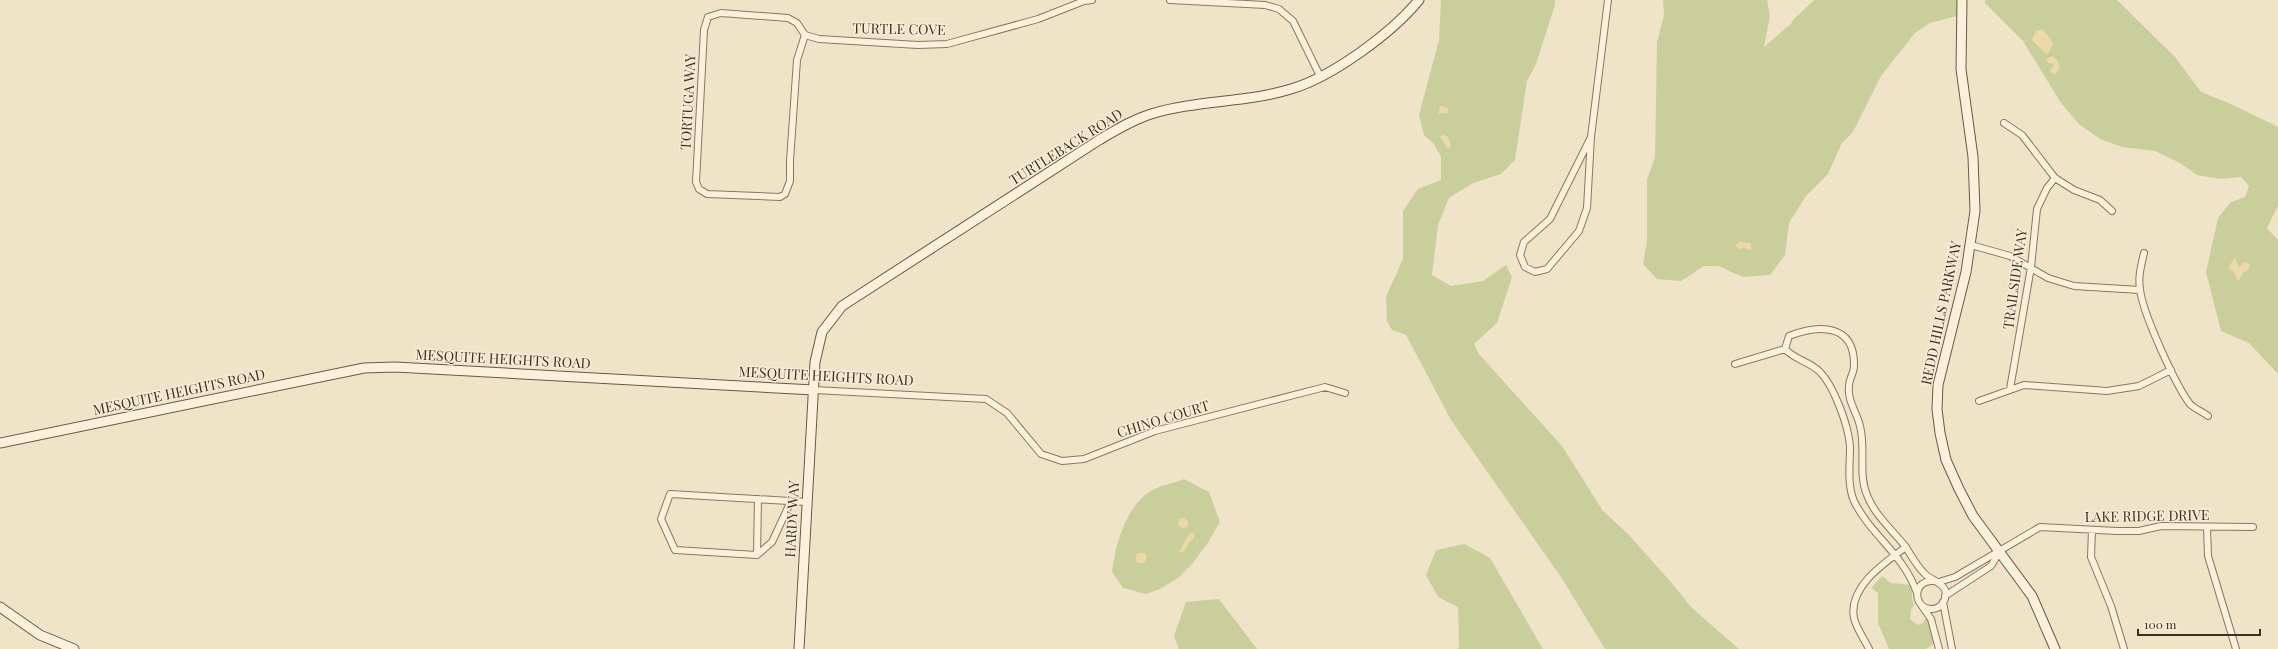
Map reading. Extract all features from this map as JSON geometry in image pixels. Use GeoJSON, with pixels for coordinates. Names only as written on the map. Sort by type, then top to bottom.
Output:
{"type":"FeatureCollection","features":[{"type":"Feature","properties":{"kind":"main road","name":"TURTLEBACK ROAD"},"geometry":{"type":"LineString","coordinates":[[814,390],[815,362],[822,332],[842,306],[1099,140],[1127,124],[1151,114],[1186,106],[1261,96],[1285,91],[1320,76],[1372,45],[1419,0]]}},
{"type":"Feature","properties":{"kind":"main road","name":"REDD HILLS PARKWAY"},"geometry":{"type":"LineString","coordinates":[[1962,0],[1961,69],[1973,158],[1975,211],[1971,245],[1942,362],[1938,385],[1937,409],[1946,460],[1959,489],[1973,516],[2032,596],[2055,649]]}},
{"type":"Feature","properties":{"kind":"main road","name":"MESQUITE HEIGHTS ROAD"},"geometry":{"type":"LineString","coordinates":[[0,443],[364,368],[395,367],[814,390]]}},
{"type":"Feature","properties":{"kind":"main road","name":"HARDY WAY"},"geometry":{"type":"LineString","coordinates":[[799,649],[814,390]]}},
{"type":"Feature","properties":{"kind":"main road"},"geometry":{"type":"LineString","coordinates":[[0,607],[40,635],[74,649]]}},
{"type":"Feature","properties":{"kind":"street","name":"TURTLE COVE"},"geometry":{"type":"LineString","coordinates":[[805,35],[819,39],[918,45],[947,44],[1038,19],[1084,1],[1092,0]]}},
{"type":"Feature","properties":{"kind":"street"},"geometry":{"type":"LineString","coordinates":[[1170,0],[1264,5],[1279,9],[1292,21],[1320,76]]}},
{"type":"Feature","properties":{"kind":"street"},"geometry":{"type":"LineString","coordinates":[[1591,137],[1550,219],[1524,242],[1520,255],[1525,267],[1535,272],[1547,269],[1579,231],[1587,208],[1591,137],[1608,0]]}},
{"type":"Feature","properties":{"kind":"street","name":"TORTUGA WAY"},"geometry":{"type":"LineString","coordinates":[[721,13],[788,18],[797,23],[805,35],[797,60],[790,181],[785,194],[780,197],[708,194],[700,189],[696,182],[704,30],[708,17],[721,13]]}},
{"type":"Feature","properties":{"kind":"street"},"geometry":{"type":"LineString","coordinates":[[2004,123],[2022,135],[2055,178],[2074,190],[2100,200],[2112,211]]}},
{"type":"Feature","properties":{"kind":"street","name":"TRAILSIDE WAY"},"geometry":{"type":"LineString","coordinates":[[2010,388],[2031,267],[2037,209],[2047,188],[2055,178]]}},
{"type":"Feature","properties":{"kind":"street"},"geometry":{"type":"LineString","coordinates":[[1971,245],[2010,256],[2048,278],[2074,286],[2140,290]]}},
{"type":"Feature","properties":{"kind":"street"},"geometry":{"type":"LineString","coordinates":[[2144,253],[2140,269],[2140,290],[2145,312],[2171,370],[2191,404],[2208,416]]}},
{"type":"Feature","properties":{"kind":"street"},"geometry":{"type":"LineString","coordinates":[[1785,349],[1790,336],[1805,330],[1823,327],[1845,336],[1853,348],[1854,368],[1849,386],[1851,401],[1864,449],[1862,478],[1867,496],[1906,547],[1924,574],[1944,588],[1944,613],[1952,639],[1952,649]]}},
{"type":"Feature","properties":{"kind":"street"},"geometry":{"type":"LineString","coordinates":[[1736,364],[1785,349]]}},
{"type":"Feature","properties":{"kind":"street"},"geometry":{"type":"LineString","coordinates":[[1785,349],[1791,356],[1806,361],[1820,372],[1831,387],[1850,445],[1850,482],[1853,499],[1861,515],[1896,554],[1912,580],[1919,603],[1931,619],[1939,649]]}},
{"type":"Feature","properties":{"kind":"street"},"geometry":{"type":"LineString","coordinates":[[1979,401],[2010,388],[2024,385],[2107,391],[2139,386],[2171,370]]}},
{"type":"Feature","properties":{"kind":"street","name":"CHINO COURT"},"geometry":{"type":"LineString","coordinates":[[1007,413],[1042,454],[1062,461],[1084,459],[1155,431],[1325,387],[1345,393]]}},
{"type":"Feature","properties":{"kind":"street","name":"MESQUITE HEIGHTS ROAD"},"geometry":{"type":"LineString","coordinates":[[814,390],[986,399],[1007,413]]}},
{"type":"Feature","properties":{"kind":"street"},"geometry":{"type":"LineString","coordinates":[[791,501],[772,542],[757,555],[675,550],[662,519],[670,494],[758,499],[791,501],[807,502]]}},
{"type":"Feature","properties":{"kind":"street"},"geometry":{"type":"LineString","coordinates":[[757,555],[758,499]]}},
{"type":"Feature","properties":{"kind":"street","name":"LAKE RIDGE DRIVE"},"geometry":{"type":"LineString","coordinates":[[1936,582],[1955,577],[2040,527],[2138,531],[2161,526],[2253,527]]}},
{"type":"Feature","properties":{"kind":"street"},"geometry":{"type":"LineString","coordinates":[[2207,527],[2208,556],[2236,649]]}},
{"type":"Feature","properties":{"kind":"street"},"geometry":{"type":"LineString","coordinates":[[2092,530],[2091,557],[2111,606],[2124,649]]}},
{"type":"Feature","properties":{"kind":"street"},"geometry":{"type":"LineString","coordinates":[[1869,649],[1854,619],[1856,600],[1864,582],[1906,547]]}},
{"type":"Feature","properties":{"kind":"street"},"geometry":{"type":"LineString","coordinates":[[1922,606],[1936,608],[1944,599],[1991,566],[2000,551]]}},
{"type":"Feature","properties":{"kind":"street"},"geometry":{"type":"LineString","coordinates":[[1917,593],[1921,585],[1929,580],[1936,582]]}},
{"type":"Feature","properties":{"kind":"green space"},"geometry":{"type":"Polygon","coordinates":[[[1441,0],[1555,0],[1555,5],[1536,64],[1527,81],[1515,160],[1501,174],[1471,184],[1449,198],[1438,225],[1432,275],[1451,286],[1483,281],[1506,265],[1512,277],[1497,323],[1474,344],[1478,353],[1562,446],[1603,511],[1628,534],[1692,608],[1739,649],[1605,649],[1561,577],[1451,420],[1406,335],[1392,330],[1387,321],[1386,297],[1403,259],[1403,211],[1418,189],[1441,180],[1441,157],[1434,144],[1424,135],[1419,115],[1439,40],[1441,0]]]}},
{"type":"Feature","properties":{"kind":"green space"},"geometry":{"type":"Polygon","coordinates":[[[1663,0],[1767,0],[1770,16],[1764,47],[1794,21],[1790,23],[1814,0],[1958,0],[1957,16],[1930,23],[1915,33],[1881,76],[1853,132],[1842,143],[1828,174],[1806,196],[1789,223],[1785,255],[1770,275],[1743,277],[1718,266],[1704,266],[1681,281],[1657,279],[1643,264],[1647,241],[1647,180],[1655,157],[1657,42],[1664,15],[1663,0]]]}},
{"type":"Feature","properties":{"kind":"green space"},"geometry":{"type":"Polygon","coordinates":[[[1985,0],[2117,0],[2175,57],[2201,92],[2231,104],[2278,127],[2278,206],[2267,228],[2278,240],[2278,374],[2249,343],[2221,331],[2206,272],[2218,218],[2231,202],[2245,197],[2249,186],[2241,177],[2220,179],[2197,175],[2180,163],[2155,151],[2122,147],[2100,139],[2079,124],[2061,103],[2023,41],[1985,3],[1985,0]]]}},
{"type":"Feature","properties":{"kind":"green space"},"geometry":{"type":"Polygon","coordinates":[[[1184,479],[1209,492],[1220,522],[1207,544],[1192,564],[1178,578],[1160,589],[1146,594],[1123,588],[1112,572],[1119,537],[1130,514],[1136,504],[1154,489],[1184,479]]]}},
{"type":"Feature","properties":{"kind":"green space"},"geometry":{"type":"Polygon","coordinates":[[[1464,544],[1490,558],[1543,649],[1457,649],[1459,647],[1458,607],[1438,597],[1426,575],[1436,550],[1464,544]]]}},
{"type":"Feature","properties":{"kind":"green space"},"geometry":{"type":"Polygon","coordinates":[[[1882,576],[1891,583],[1912,585],[1912,598],[1914,605],[1911,610],[1910,619],[1918,625],[1923,623],[1927,617],[1936,642],[1926,649],[1889,649],[1878,623],[1878,593],[1871,588],[1882,576]]]}},
{"type":"Feature","properties":{"kind":"green space"},"geometry":{"type":"Polygon","coordinates":[[[1219,599],[1257,649],[1179,649],[1174,636],[1186,602],[1219,599]]]}},
{"type":"Feature","properties":{"kind":"sand"},"geometry":{"type":"Polygon","coordinates":[[[2043,29],[2053,43],[2049,52],[2046,54],[2032,40],[2036,31],[2043,29]]]}},
{"type":"Feature","properties":{"kind":"sand"},"geometry":{"type":"Polygon","coordinates":[[[2052,56],[2057,60],[2060,67],[2055,75],[2050,71],[2054,64],[2048,63],[2046,59],[2052,56]]]}},
{"type":"Feature","properties":{"kind":"sand"},"geometry":{"type":"Polygon","coordinates":[[[1440,106],[1447,107],[1449,113],[1438,114],[1440,106]]]}},
{"type":"Feature","properties":{"kind":"sand"},"geometry":{"type":"Polygon","coordinates":[[[1442,134],[1448,137],[1451,145],[1448,149],[1440,137],[1442,134]]]}},
{"type":"Feature","properties":{"kind":"sand"},"geometry":{"type":"Polygon","coordinates":[[[1739,242],[1750,243],[1752,249],[1748,250],[1744,247],[1740,250],[1735,246],[1739,242]]]}},
{"type":"Feature","properties":{"kind":"sand"},"geometry":{"type":"Polygon","coordinates":[[[2235,257],[2239,268],[2243,262],[2249,263],[2250,266],[2239,280],[2237,280],[2234,272],[2228,268],[2235,257]]]}},
{"type":"Feature","properties":{"kind":"sand"},"geometry":{"type":"Polygon","coordinates":[[[1181,518],[1185,518],[1187,519],[1187,527],[1181,528],[1178,525],[1178,521],[1181,518]]]}},
{"type":"Feature","properties":{"kind":"sand"},"geometry":{"type":"Polygon","coordinates":[[[1190,533],[1194,533],[1194,538],[1188,543],[1185,551],[1179,552],[1190,533]]]}},
{"type":"Feature","properties":{"kind":"sand"},"geometry":{"type":"Polygon","coordinates":[[[1139,553],[1143,553],[1145,554],[1145,562],[1139,563],[1136,560],[1136,556],[1139,553]]]}}]}
